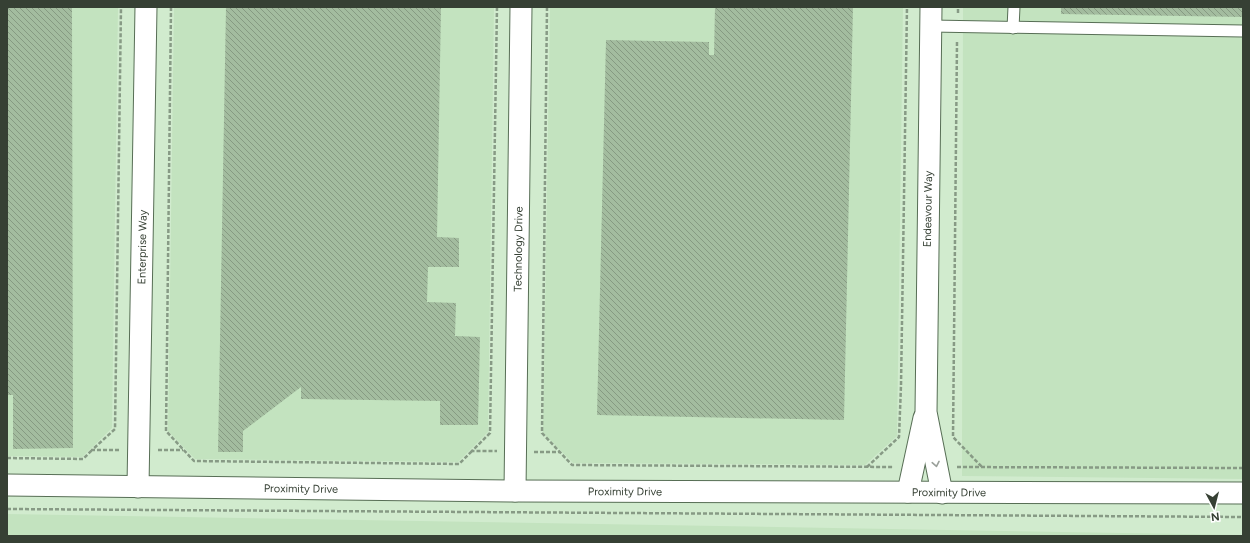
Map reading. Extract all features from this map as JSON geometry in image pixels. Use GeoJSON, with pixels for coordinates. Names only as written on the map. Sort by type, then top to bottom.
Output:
{"type":"FeatureCollection","features":[{"type":"Feature","properties":{"kind":"street","name":"Enterprise Way"},"geometry":{"type":"LineString","coordinates":[[138,486],[146,7]]}},
{"type":"Feature","properties":{"kind":"street","name":"Technology Drive"},"geometry":{"type":"LineString","coordinates":[[515,491],[521,7]]}},
{"type":"Feature","properties":{"kind":"street","name":"Endeavour Way"},"geometry":{"type":"LineString","coordinates":[[931,17],[926,412],[942,493]]}},
{"type":"Feature","properties":{"kind":"street","name":"Endeavour Way"},"geometry":{"type":"LineString","coordinates":[[908,492],[926,412]]}},
{"type":"Feature","properties":{"kind":"street","name":"Proximity Drive"},"geometry":{"type":"LineString","coordinates":[[7,485],[515,491],[1243,493]]}},
{"type":"Feature","properties":{"kind":"lane"},"geometry":{"type":"LineString","coordinates":[[1013,28],[1014,7]]}},
{"type":"Feature","properties":{"kind":"lane"},"geometry":{"type":"LineString","coordinates":[[931,17],[958,27],[1243,31]]}},
{"type":"Feature","properties":{"kind":"path"},"geometry":{"type":"LineString","coordinates":[[171,7],[166,431],[194,461],[459,464],[472,451]]}},
{"type":"Feature","properties":{"kind":"path"},"geometry":{"type":"LineString","coordinates":[[547,7],[542,433],[572,465],[913,467]]}},
{"type":"Feature","properties":{"kind":"path"},"geometry":{"type":"LineString","coordinates":[[867,467],[899,437],[902,370],[907,7]]}},
{"type":"Feature","properties":{"kind":"path"},"geometry":{"type":"LineString","coordinates":[[958,7],[953,437],[983,467]]}},
{"type":"Feature","properties":{"kind":"path"},"geometry":{"type":"LineString","coordinates":[[7,458],[83,459],[92,450]]}},
{"type":"Feature","properties":{"kind":"path"},"geometry":{"type":"LineString","coordinates":[[936,467],[1243,468]]}},
{"type":"Feature","properties":{"kind":"path"},"geometry":{"type":"LineString","coordinates":[[7,509],[1243,517]]}},
{"type":"Feature","properties":{"kind":"shaded area"},"geometry":{"type":"Polygon","coordinates":[[[7,7],[118,7],[112,428],[82,457],[7,456],[7,7]]]}},
{"type":"Feature","properties":{"kind":"shaded area"},"geometry":{"type":"Polygon","coordinates":[[[174,7],[494,7],[488,432],[458,462],[195,459],[168,431],[174,7]]]}},
{"type":"Feature","properties":{"kind":"shaded area"},"geometry":{"type":"Polygon","coordinates":[[[550,7],[903,7],[897,436],[865,465],[573,463],[543,433],[550,7]]]}},
{"type":"Feature","properties":{"kind":"shaded area"},"geometry":{"type":"Polygon","coordinates":[[[963,7],[1243,7],[1243,479],[962,476],[963,7]]]}},
{"type":"Feature","properties":{"kind":"shaded area"},"geometry":{"type":"Polygon","coordinates":[[[7,514],[1243,535],[1243,536],[7,536],[7,514]]]}},
{"type":"Feature","properties":{"kind":"building"},"geometry":{"type":"Polygon","coordinates":[[[7,7],[72,7],[73,448],[13,449],[13,395],[7,395],[7,7]]]}},
{"type":"Feature","properties":{"kind":"building"},"geometry":{"type":"Polygon","coordinates":[[[226,7],[441,7],[437,237],[459,238],[459,267],[428,267],[427,302],[456,303],[455,336],[480,337],[478,425],[440,425],[440,401],[301,399],[301,387],[243,431],[243,452],[218,452],[226,7]]]}},
{"type":"Feature","properties":{"kind":"building"},"geometry":{"type":"Polygon","coordinates":[[[715,7],[853,7],[844,420],[597,415],[606,40],[709,42],[709,55],[714,55],[715,7]]]}},
{"type":"Feature","properties":{"kind":"building"},"geometry":{"type":"Polygon","coordinates":[[[1061,7],[1243,7],[1243,17],[1061,14],[1061,7]]]}}]}
